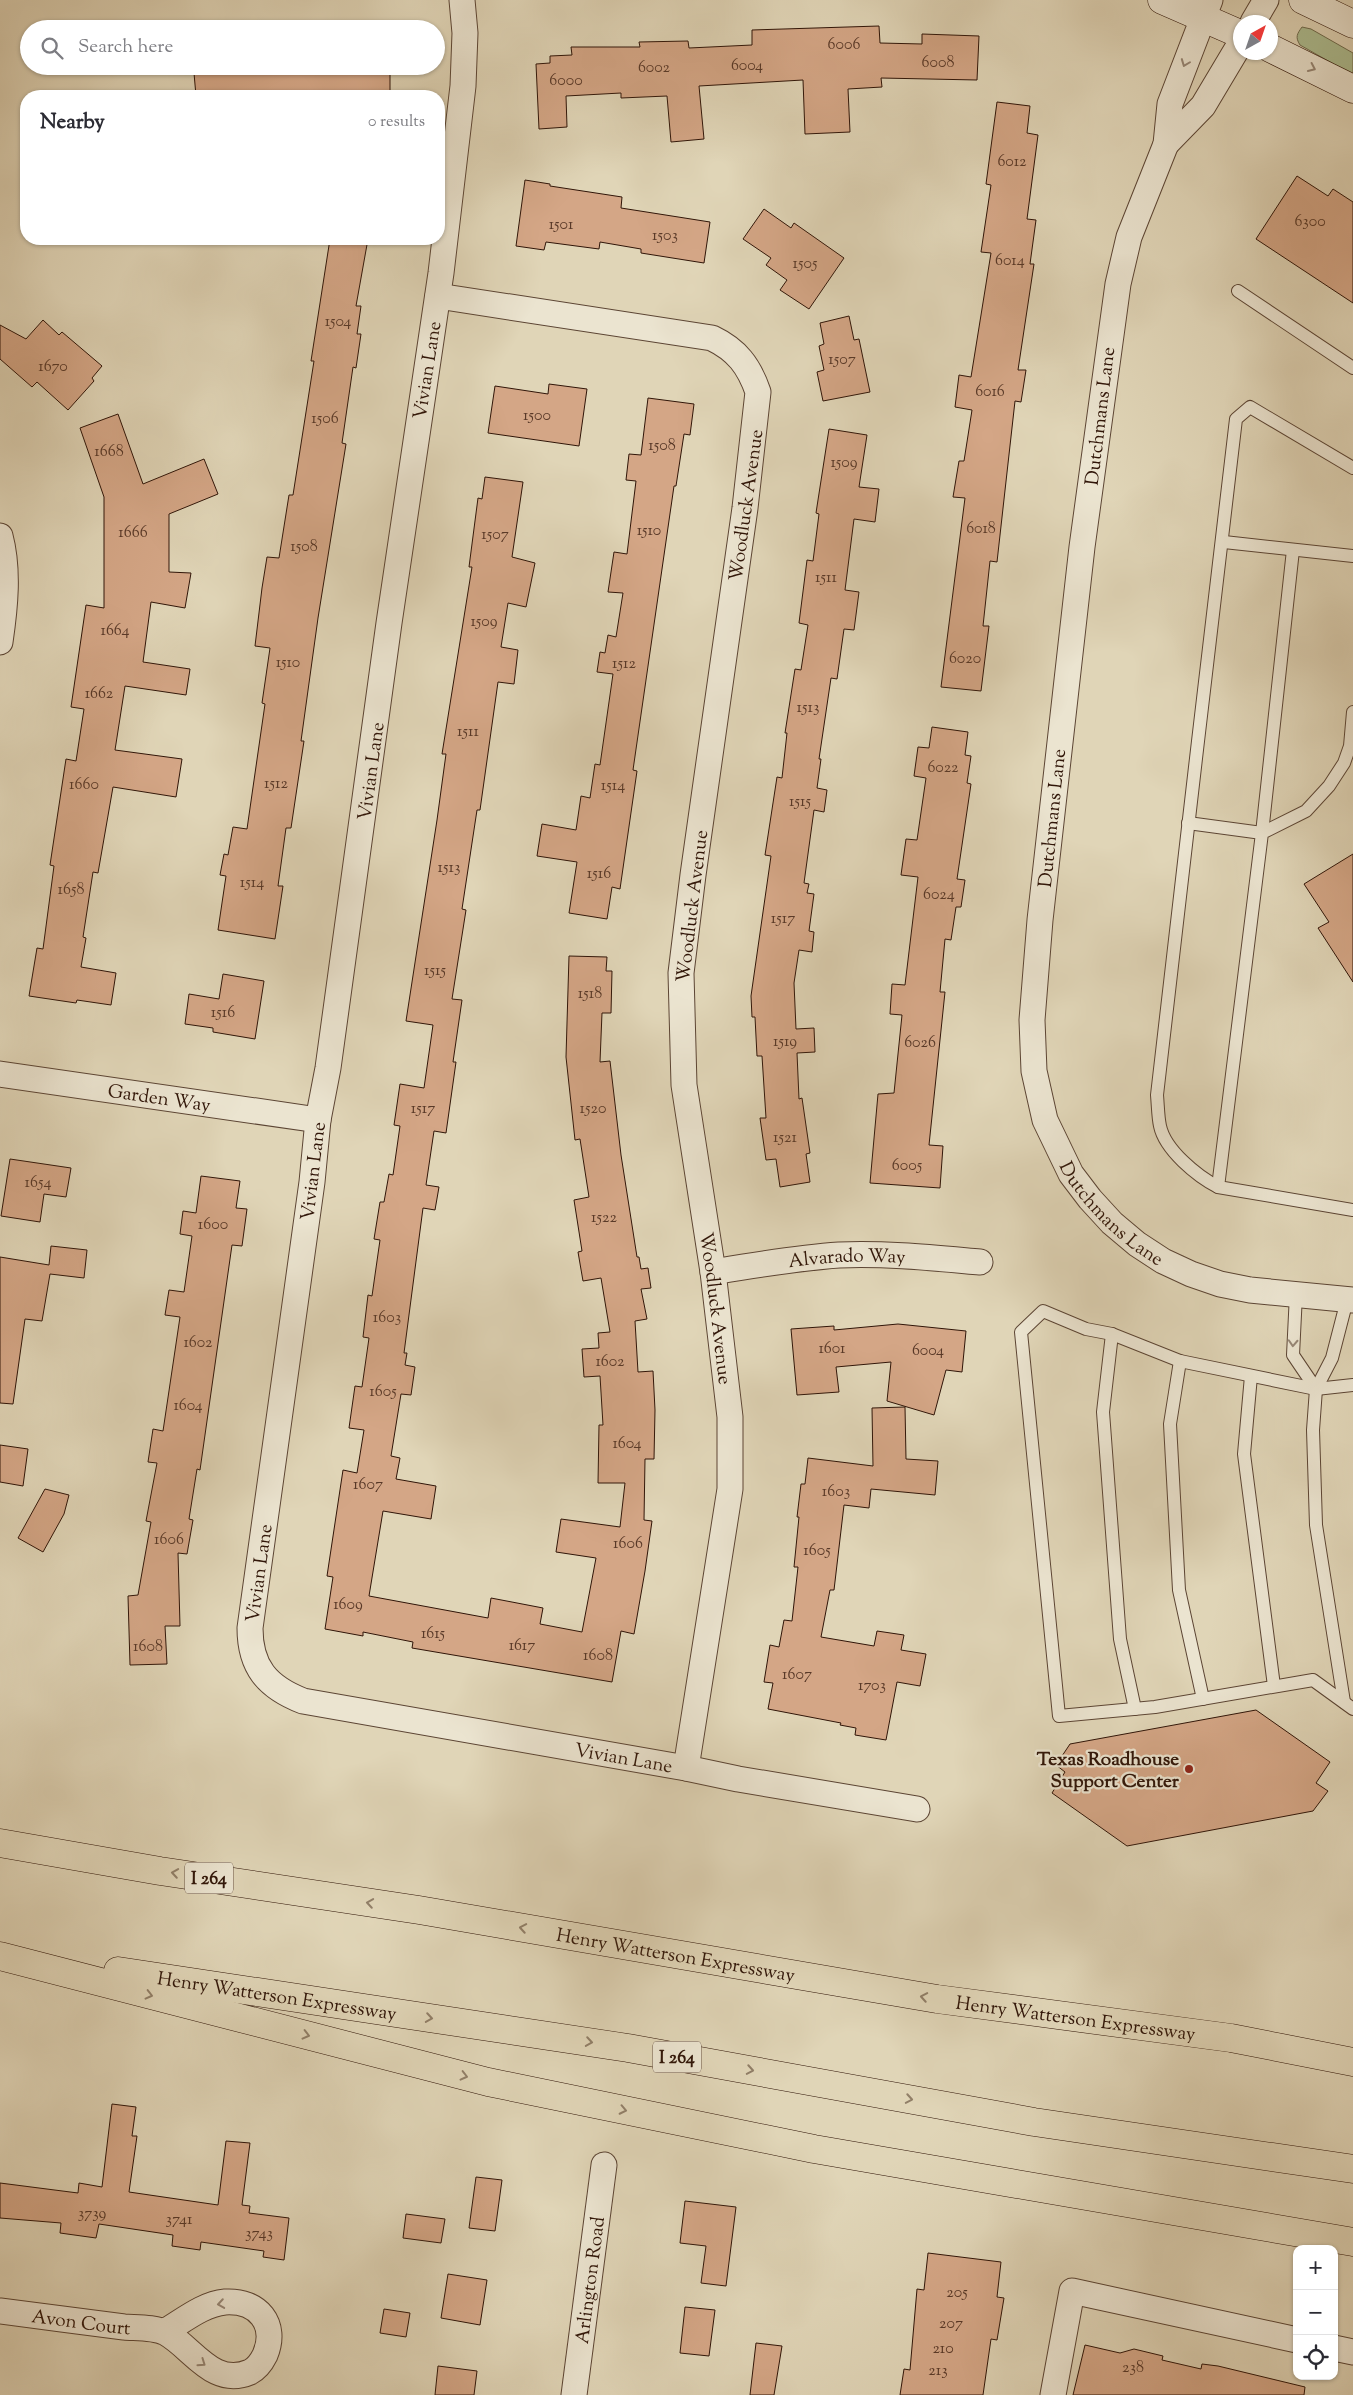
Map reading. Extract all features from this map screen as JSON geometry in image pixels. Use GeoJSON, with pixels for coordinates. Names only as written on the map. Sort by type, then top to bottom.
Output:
{"type":"FeatureCollection","features":[{"type":"Feature","properties":{"kind":"highway","name":"Henry Watterson Expressway"},"geometry":{"type":"LineString","coordinates":[[0,1843],[160,1871],[418,1910],[937,1999],[1231,2038],[1353,2062]]}},
{"type":"Feature","properties":{"kind":"highway","name":"Henry Watterson Expressway"},"geometry":{"type":"LineString","coordinates":[[0,1954],[628,2048],[1034,2122],[1353,2168]]}},
{"type":"Feature","properties":{"kind":"highway"},"geometry":{"type":"LineString","coordinates":[[0,1954],[488,2082],[814,2149],[1353,2242]]}},
{"type":"Feature","properties":{"kind":"highway"},"geometry":{"type":"LineString","coordinates":[[1231,2038],[1353,2046]]}},
{"type":"Feature","properties":{"kind":"main road"},"geometry":{"type":"LineString","coordinates":[[1162,0],[1206,9],[1233,29]]}},
{"type":"Feature","properties":{"kind":"main road"},"geometry":{"type":"LineString","coordinates":[[1303,0],[1353,24]]}},
{"type":"Feature","properties":{"kind":"main road"},"geometry":{"type":"LineString","coordinates":[[1278,52],[1353,89]]}},
{"type":"Feature","properties":{"kind":"street","name":"Vivian Lane"},"geometry":{"type":"LineString","coordinates":[[445,237],[463,86],[465,33],[462,0]]}},
{"type":"Feature","properties":{"kind":"street"},"geometry":{"type":"LineString","coordinates":[[1257,15],[1266,0]]}},
{"type":"Feature","properties":{"kind":"street","name":"Dutchmans Lane"},"geometry":{"type":"LineString","coordinates":[[1206,9],[1170,104],[1166,144],[1129,237],[1118,284],[1109,337],[1083,537],[1040,920],[1032,1020],[1034,1071],[1039,1099],[1056,1145],[1080,1187],[1112,1223],[1137,1244],[1163,1261],[1191,1274],[1220,1284],[1250,1290],[1350,1300]]}},
{"type":"Feature","properties":{"kind":"street","name":"Dutchmans Lane"},"geometry":{"type":"LineString","coordinates":[[1166,144],[1203,106],[1233,56]]}},
{"type":"Feature","properties":{"kind":"street","name":"Vivian Lane"},"geometry":{"type":"LineString","coordinates":[[444,245],[328,1068],[318,1120],[312,1182],[250,1628],[250,1644],[254,1660],[265,1678],[284,1694],[303,1701],[686,1768],[738,1779],[917,1808]]}},
{"type":"Feature","properties":{"kind":"street","name":"Woodluck Avenue"},"geometry":{"type":"LineString","coordinates":[[438,296],[712,338],[727,345],[742,359],[752,374],[758,392],[745,508],[681,973],[680,1014],[684,1085],[713,1272],[730,1417],[730,1489],[686,1768]]}},
{"type":"Feature","properties":{"kind":"street"},"geometry":{"type":"LineString","coordinates":[[0,536],[5,572],[5,601],[0,642]]}},
{"type":"Feature","properties":{"kind":"street","name":"Garden Way"},"geometry":{"type":"LineString","coordinates":[[0,1074],[318,1120]]}},
{"type":"Feature","properties":{"kind":"street","name":"Alvarado Way"},"geometry":{"type":"LineString","coordinates":[[713,1272],[774,1262],[840,1255],[914,1256],[980,1262]]}},
{"type":"Feature","properties":{"kind":"street","name":"Arlington Road"},"geometry":{"type":"LineString","coordinates":[[574,2395],[604,2166]]}},
{"type":"Feature","properties":{"kind":"street"},"geometry":{"type":"LineString","coordinates":[[1053,2395],[1072,2291],[1293,2339]]}},
{"type":"Feature","properties":{"kind":"street","name":"Avon Court"},"geometry":{"type":"LineString","coordinates":[[0,2311],[164,2332]]}},
{"type":"Feature","properties":{"kind":"street"},"geometry":{"type":"LineString","coordinates":[[1338,2349],[1353,2352]]}},
{"type":"Feature","properties":{"kind":"lane"},"geometry":{"type":"LineString","coordinates":[[1238,291],[1353,368]]}},
{"type":"Feature","properties":{"kind":"lane"},"geometry":{"type":"LineString","coordinates":[[1353,468],[1250,407],[1236,419],[1224,542],[1188,823],[1157,1096],[1160,1128],[1176,1155],[1202,1179],[1218,1187],[1353,1210]]}},
{"type":"Feature","properties":{"kind":"lane"},"geometry":{"type":"LineString","coordinates":[[1224,542],[1353,556]]}},
{"type":"Feature","properties":{"kind":"lane"},"geometry":{"type":"LineString","coordinates":[[1218,1187],[1262,834],[1294,550]]}},
{"type":"Feature","properties":{"kind":"lane"},"geometry":{"type":"LineString","coordinates":[[1188,823],[1262,834],[1306,811],[1329,786],[1344,763],[1350,746],[1353,712]]}},
{"type":"Feature","properties":{"kind":"lane"},"geometry":{"type":"LineString","coordinates":[[1296,1294],[1293,1355],[1316,1389]]}},
{"type":"Feature","properties":{"kind":"lane"},"geometry":{"type":"LineString","coordinates":[[1348,1705],[1316,1525],[1314,1430],[1316,1389],[1332,1358],[1350,1300]]}},
{"type":"Feature","properties":{"kind":"lane"},"geometry":{"type":"LineString","coordinates":[[1348,1705],[1313,1680],[1135,1709],[1059,1716],[1021,1332],[1043,1311],[1086,1329],[1112,1334],[1180,1361],[1316,1389],[1353,1385]]}},
{"type":"Feature","properties":{"kind":"lane"},"geometry":{"type":"LineString","coordinates":[[1112,1334],[1103,1412],[1120,1639],[1135,1709]]}},
{"type":"Feature","properties":{"kind":"lane"},"geometry":{"type":"LineString","coordinates":[[1180,1361],[1170,1424],[1179,1590],[1203,1699]]}},
{"type":"Feature","properties":{"kind":"lane"},"geometry":{"type":"LineString","coordinates":[[1251,1376],[1244,1454],[1274,1686]]}},
{"type":"Feature","properties":{"kind":"green space"},"geometry":{"type":"Polygon","coordinates":[[[1302,27],[1311,29],[1353,53],[1353,75],[1300,45],[1297,36],[1302,27]]]}},
{"type":"Feature","properties":{"kind":"building"},"geometry":{"type":"Polygon","coordinates":[[[879,26],[880,43],[922,44],[922,34],[979,36],[977,80],[881,78],[882,87],[848,89],[850,132],[805,134],[803,80],[699,86],[704,139],[671,142],[667,96],[621,98],[621,93],[566,96],[567,127],[539,129],[536,64],[550,63],[550,56],[572,55],[571,47],[640,47],[639,42],[688,41],[689,48],[752,45],[752,30],[879,26]]]}},
{"type":"Feature","properties":{"kind":"building"},"geometry":{"type":"Polygon","coordinates":[[[194,75],[390,75],[390,90],[195,90],[194,75]]]}},
{"type":"Feature","properties":{"kind":"building"},"geometry":{"type":"Polygon","coordinates":[[[997,102],[1030,106],[1027,133],[1038,135],[1027,219],[1036,220],[1030,264],[1034,264],[1018,370],[1026,370],[1021,402],[1015,401],[997,562],[990,561],[983,626],[989,626],[981,691],[941,687],[965,498],[953,497],[959,461],[964,461],[972,410],[955,407],[959,375],[971,377],[991,253],[981,252],[991,185],[986,184],[997,102]]]}},
{"type":"Feature","properties":{"kind":"building"},"geometry":{"type":"Polygon","coordinates":[[[1297,176],[1328,196],[1333,189],[1353,202],[1353,303],[1256,239],[1297,176]]]}},
{"type":"Feature","properties":{"kind":"building"},"geometry":{"type":"Polygon","coordinates":[[[525,180],[550,184],[550,186],[622,197],[621,208],[710,222],[704,263],[641,253],[641,249],[600,242],[599,249],[546,242],[544,250],[516,246],[525,180]]]}},
{"type":"Feature","properties":{"kind":"building"},"geometry":{"type":"Polygon","coordinates":[[[764,209],[791,228],[794,223],[844,258],[809,309],[780,290],[787,280],[766,265],[771,258],[743,239],[764,209]]]}},
{"type":"Feature","properties":{"kind":"building"},"geometry":{"type":"Polygon","coordinates":[[[329,245],[367,245],[356,306],[361,306],[357,334],[361,334],[356,368],[353,367],[342,443],[346,444],[318,618],[301,741],[304,741],[291,828],[286,828],[278,886],[283,886],[275,939],[218,930],[226,876],[220,875],[224,854],[228,855],[233,827],[247,829],[265,704],[262,703],[270,648],[255,646],[262,588],[267,557],[279,558],[289,495],[293,495],[314,361],[311,361],[329,245]]]}},
{"type":"Feature","properties":{"kind":"building"},"geometry":{"type":"Polygon","coordinates":[[[849,316],[854,340],[859,339],[870,392],[823,401],[817,372],[824,370],[819,346],[824,344],[820,323],[849,316]]]}},
{"type":"Feature","properties":{"kind":"building"},"geometry":{"type":"Polygon","coordinates":[[[43,320],[59,335],[62,332],[102,366],[92,378],[94,381],[68,410],[37,382],[32,387],[0,359],[0,325],[26,339],[43,320]]]}},
{"type":"Feature","properties":{"kind":"building"},"geometry":{"type":"Polygon","coordinates":[[[549,384],[587,389],[579,446],[488,433],[495,386],[548,394],[549,384]]]}},
{"type":"Feature","properties":{"kind":"building"},"geometry":{"type":"Polygon","coordinates":[[[648,398],[694,404],[690,435],[684,434],[676,486],[674,486],[633,770],[637,771],[620,889],[612,887],[607,919],[569,913],[577,862],[537,856],[542,824],[576,830],[581,796],[590,798],[595,764],[600,765],[613,674],[597,672],[600,652],[605,653],[608,635],[616,637],[623,593],[608,592],[614,552],[627,554],[636,481],[626,480],[629,454],[641,455],[648,398]]]}},
{"type":"Feature","properties":{"kind":"building"},"geometry":{"type":"Polygon","coordinates":[[[118,414],[143,484],[204,459],[218,494],[169,514],[169,572],[191,573],[185,608],[151,602],[143,662],[190,669],[186,695],[125,686],[115,750],[182,759],[176,797],[113,787],[98,873],[93,872],[83,937],[86,938],[81,967],[116,973],[111,1005],[77,1000],[76,1003],[29,996],[37,948],[43,949],[54,866],[50,865],[66,759],[76,761],[84,709],[71,707],[86,605],[104,608],[104,497],[80,428],[118,414]]]}},
{"type":"Feature","properties":{"kind":"building"},"geometry":{"type":"Polygon","coordinates":[[[829,429],[867,435],[859,487],[879,489],[875,522],[854,519],[845,590],[859,592],[854,630],[844,629],[837,679],[831,678],[819,759],[821,759],[817,788],[827,790],[824,812],[814,810],[804,883],[809,884],[807,893],[814,894],[809,931],[814,932],[812,952],[799,950],[794,983],[796,1029],[814,1028],[815,1052],[797,1053],[799,1099],[802,1098],[810,1153],[806,1154],[810,1182],[780,1187],[776,1159],[766,1160],[760,1118],[766,1118],[762,1056],[757,1056],[755,1017],[752,1017],[751,996],[771,856],[765,855],[777,777],[782,778],[787,733],[785,733],[795,669],[801,670],[808,625],[799,623],[807,560],[813,561],[819,514],[816,513],[829,429]]]}},
{"type":"Feature","properties":{"kind":"building"},"geometry":{"type":"Polygon","coordinates":[[[485,477],[523,482],[512,557],[535,563],[526,607],[508,603],[501,647],[518,650],[514,684],[498,682],[480,810],[477,810],[462,909],[466,910],[452,999],[462,1000],[453,1062],[456,1062],[446,1133],[434,1131],[426,1185],[439,1187],[435,1210],[423,1208],[404,1353],[407,1353],[405,1365],[415,1367],[411,1395],[401,1394],[391,1456],[400,1458],[396,1479],[436,1486],[431,1519],[383,1511],[369,1596],[488,1618],[491,1598],[543,1608],[540,1624],[582,1632],[596,1558],[556,1552],[561,1519],[620,1527],[625,1483],[598,1483],[599,1425],[603,1425],[600,1376],[584,1377],[582,1349],[599,1348],[598,1333],[610,1332],[601,1278],[583,1281],[578,1252],[582,1251],[574,1200],[589,1197],[580,1139],[575,1140],[566,1057],[569,956],[607,957],[606,971],[612,971],[611,1013],[602,1013],[600,1062],[610,1061],[621,1155],[637,1257],[639,1257],[641,1269],[648,1268],[651,1288],[641,1289],[647,1319],[635,1321],[638,1372],[653,1371],[655,1410],[654,1459],[645,1459],[644,1520],[652,1521],[645,1571],[634,1634],[621,1631],[612,1682],[412,1648],[413,1642],[363,1632],[363,1636],[325,1629],[333,1577],[327,1576],[343,1470],[357,1473],[364,1430],[349,1428],[355,1386],[362,1387],[369,1338],[363,1337],[368,1295],[372,1296],[380,1240],[374,1239],[380,1202],[384,1202],[389,1174],[393,1175],[400,1126],[394,1125],[400,1084],[424,1088],[433,1025],[406,1021],[446,754],[442,754],[472,567],[469,567],[478,498],[482,499],[485,477]]]}},
{"type":"Feature","properties":{"kind":"building"},"geometry":{"type":"Polygon","coordinates":[[[932,727],[968,732],[965,755],[971,756],[967,783],[971,784],[957,879],[965,880],[961,907],[956,907],[951,940],[945,939],[940,992],[945,992],[929,1145],[943,1146],[940,1188],[870,1183],[878,1094],[894,1093],[902,1015],[890,1014],[892,984],[905,985],[918,877],[901,875],[906,839],[917,840],[926,778],[914,776],[918,747],[929,748],[932,727]]]}},
{"type":"Feature","properties":{"kind":"building"},"geometry":{"type":"Polygon","coordinates":[[[1353,854],[1353,982],[1318,928],[1329,922],[1304,884],[1353,854]]]}},
{"type":"Feature","properties":{"kind":"building"},"geometry":{"type":"Polygon","coordinates":[[[223,974],[264,981],[255,1039],[213,1032],[213,1028],[185,1024],[189,994],[219,999],[223,974]]]}},
{"type":"Feature","properties":{"kind":"building"},"geometry":{"type":"Polygon","coordinates":[[[10,1159],[71,1168],[66,1197],[44,1194],[40,1222],[1,1216],[10,1159]]]}},
{"type":"Feature","properties":{"kind":"building"},"geometry":{"type":"Polygon","coordinates":[[[201,1176],[240,1181],[236,1208],[247,1209],[242,1246],[232,1245],[200,1470],[197,1469],[189,1519],[193,1520],[187,1554],[178,1553],[180,1626],[165,1626],[167,1664],[130,1665],[128,1596],[138,1595],[151,1522],[146,1521],[157,1463],[148,1462],[153,1429],[163,1431],[180,1317],[165,1315],[169,1290],[184,1292],[192,1236],[180,1234],[183,1211],[196,1213],[201,1176]]]}},
{"type":"Feature","properties":{"kind":"building"},"geometry":{"type":"Polygon","coordinates":[[[51,1246],[87,1250],[84,1278],[50,1274],[42,1321],[25,1319],[13,1404],[0,1403],[0,1257],[49,1265],[51,1246]]]}},
{"type":"Feature","properties":{"kind":"building"},"geometry":{"type":"Polygon","coordinates":[[[898,1324],[966,1331],[962,1372],[946,1370],[934,1415],[887,1401],[891,1362],[836,1367],[839,1392],[797,1395],[791,1329],[834,1326],[834,1330],[898,1324]]]}},
{"type":"Feature","properties":{"kind":"building"},"geometry":{"type":"Polygon","coordinates":[[[905,1407],[906,1459],[938,1461],[935,1495],[871,1489],[869,1508],[844,1505],[834,1590],[830,1590],[821,1637],[874,1646],[877,1631],[904,1635],[901,1650],[926,1654],[920,1686],[897,1682],[886,1740],[855,1735],[856,1728],[840,1725],[841,1723],[768,1709],[773,1683],[764,1682],[770,1645],[779,1647],[784,1620],[792,1621],[798,1567],[794,1567],[799,1517],[797,1517],[801,1484],[805,1484],[808,1458],[873,1466],[872,1408],[905,1407]]]}},
{"type":"Feature","properties":{"kind":"building"},"geometry":{"type":"Polygon","coordinates":[[[0,1445],[28,1449],[23,1486],[0,1482],[0,1445]]]}},
{"type":"Feature","properties":{"kind":"building"},"geometry":{"type":"Polygon","coordinates":[[[45,1489],[69,1495],[64,1514],[43,1552],[18,1538],[45,1489]]]}},
{"type":"Feature","properties":{"kind":"building"},"geometry":{"type":"Polygon","coordinates":[[[1256,1710],[1330,1762],[1316,1783],[1328,1791],[1313,1811],[1127,1846],[1052,1793],[1065,1772],[1056,1765],[1070,1744],[1256,1710]]]}},
{"type":"Feature","properties":{"kind":"building"},"geometry":{"type":"Polygon","coordinates":[[[112,2104],[136,2107],[132,2136],[137,2136],[129,2192],[218,2205],[226,2141],[250,2143],[242,2205],[250,2206],[249,2213],[289,2218],[284,2260],[263,2257],[264,2251],[201,2242],[200,2250],[172,2246],[173,2235],[99,2224],[96,2238],[60,2233],[61,2223],[0,2218],[0,2183],[78,2193],[79,2183],[102,2187],[112,2104]]]}},
{"type":"Feature","properties":{"kind":"building"},"geometry":{"type":"Polygon","coordinates":[[[476,2177],[502,2180],[495,2231],[469,2228],[476,2177]]]}},
{"type":"Feature","properties":{"kind":"building"},"geometry":{"type":"Polygon","coordinates":[[[685,2201],[736,2207],[726,2286],[701,2283],[706,2246],[680,2243],[685,2201]]]}},
{"type":"Feature","properties":{"kind":"building"},"geometry":{"type":"Polygon","coordinates":[[[406,2214],[445,2219],[441,2243],[403,2238],[406,2214]]]}},
{"type":"Feature","properties":{"kind":"building"},"geometry":{"type":"Polygon","coordinates":[[[928,2253],[1001,2262],[997,2297],[1004,2298],[997,2340],[991,2339],[983,2395],[900,2395],[904,2369],[910,2370],[917,2289],[924,2290],[928,2253]]]}},
{"type":"Feature","properties":{"kind":"building"},"geometry":{"type":"Polygon","coordinates":[[[448,2274],[487,2280],[480,2325],[441,2318],[448,2274]]]}},
{"type":"Feature","properties":{"kind":"building"},"geometry":{"type":"Polygon","coordinates":[[[685,2307],[715,2310],[709,2356],[680,2353],[685,2307]]]}},
{"type":"Feature","properties":{"kind":"building"},"geometry":{"type":"Polygon","coordinates":[[[384,2309],[410,2313],[406,2337],[380,2333],[384,2309]]]}},
{"type":"Feature","properties":{"kind":"building"},"geometry":{"type":"Polygon","coordinates":[[[756,2343],[782,2346],[774,2395],[750,2395],[756,2343]]]}},
{"type":"Feature","properties":{"kind":"building"},"geometry":{"type":"Polygon","coordinates":[[[1085,2345],[1120,2353],[1134,2349],[1163,2356],[1162,2360],[1201,2369],[1202,2364],[1218,2366],[1305,2387],[1304,2395],[1073,2395],[1085,2345]]]}},
{"type":"Feature","properties":{"kind":"building"},"geometry":{"type":"Polygon","coordinates":[[[438,2366],[477,2371],[474,2395],[435,2395],[438,2366]]]}},
{"type":"Feature","properties":{"kind":"place","name":"Texas Roadhouse Support Center"},"geometry":{"type":"Point","coordinates":[1189,1769]}}]}
